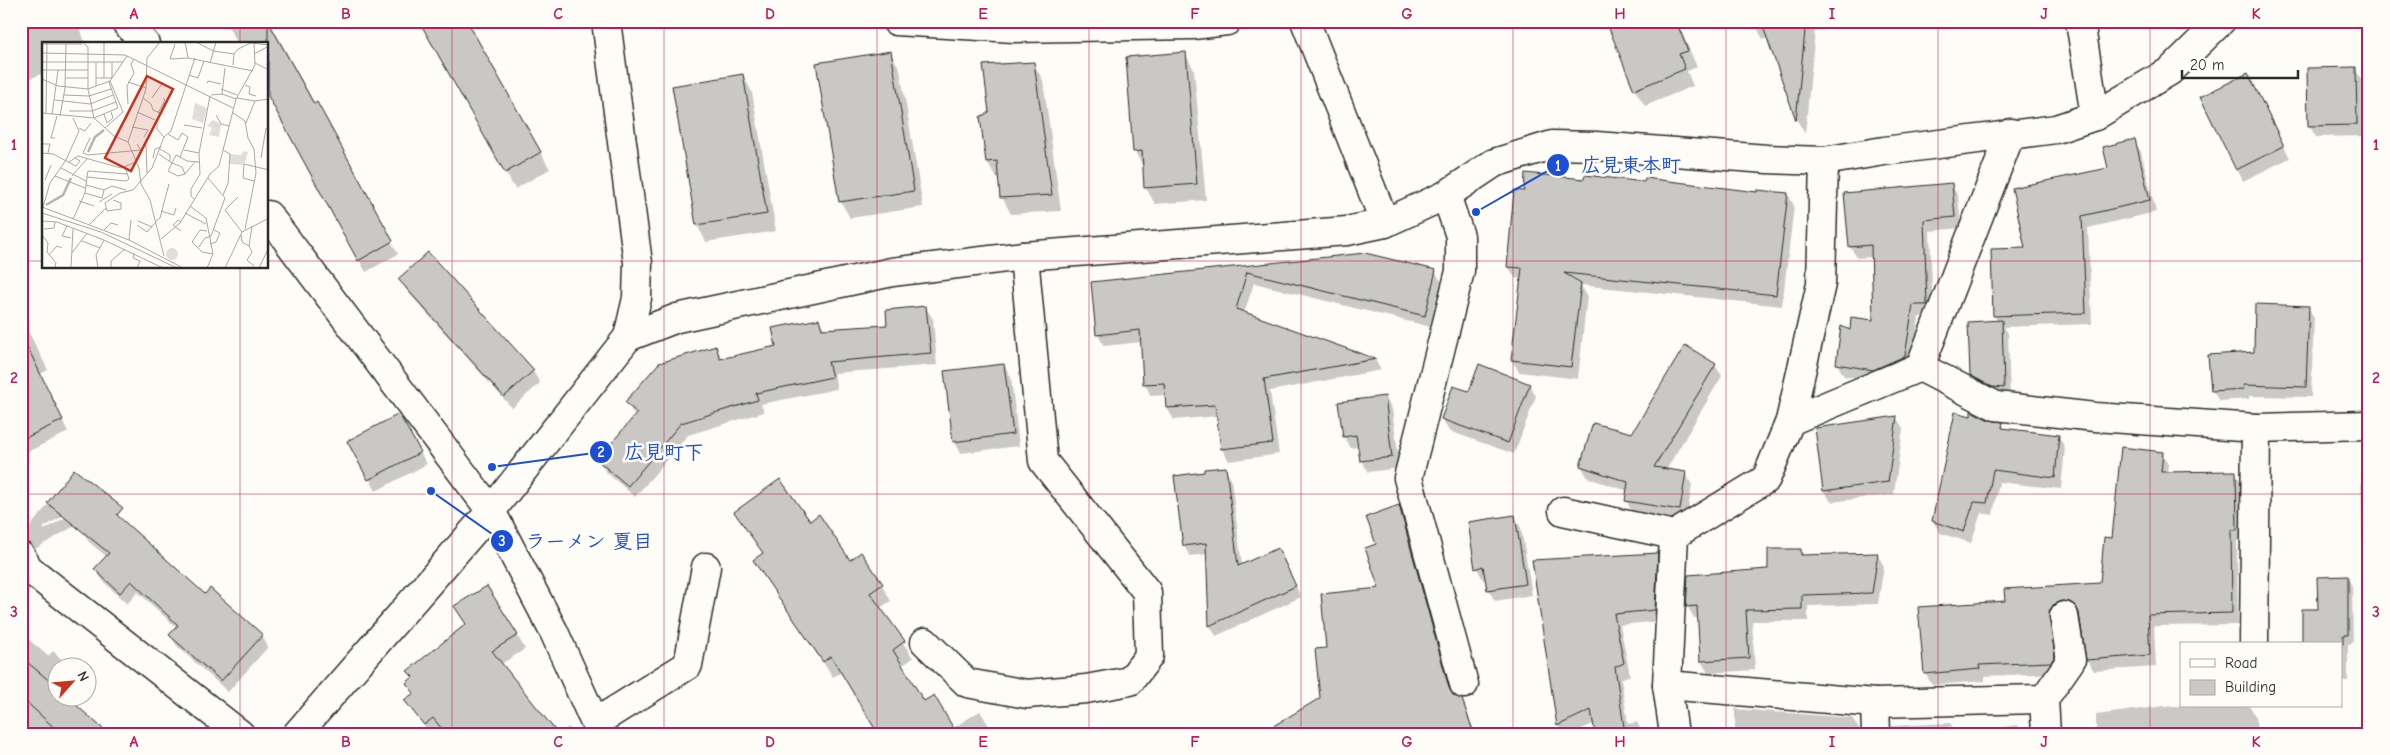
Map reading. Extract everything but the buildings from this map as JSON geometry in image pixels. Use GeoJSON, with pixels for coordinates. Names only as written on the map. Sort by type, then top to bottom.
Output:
{"type":"FeatureCollection","features":[{"type":"Feature","properties":{"kind":"street"},"geometry":{"type":"LineString","coordinates":[[125,21],[143,42]]}},
{"type":"Feature","properties":{"kind":"street"},"geometry":{"type":"LineString","coordinates":[[297,734],[491,511],[628,337],[637,298],[638,263],[606,21]]}},
{"type":"Feature","properties":{"kind":"street"},"geometry":{"type":"LineString","coordinates":[[896,21],[1014,28],[1193,25],[1227,21]]}},
{"type":"Feature","properties":{"kind":"street"},"geometry":{"type":"LineString","coordinates":[[1305,21],[1385,223]]}},
{"type":"Feature","properties":{"kind":"street"},"geometry":{"type":"LineString","coordinates":[[2080,21],[2095,116]]}},
{"type":"Feature","properties":{"kind":"street"},"geometry":{"type":"LineString","coordinates":[[628,337],[677,318],[892,272],[1024,256],[1347,230],[1385,223],[1446,195],[1494,163],[1552,145],[1596,146],[1767,159],[1824,161],[2011,133],[2056,129],[2095,116],[2170,71],[2221,21]]}},
{"type":"Feature","properties":{"kind":"street"},"geometry":{"type":"LineString","coordinates":[[1790,421],[1920,367],[2011,133]]}},
{"type":"Feature","properties":{"kind":"street"},"geometry":{"type":"LineString","coordinates":[[1563,511],[1674,535],[1766,479],[1790,421],[1820,284],[1824,161]]}},
{"type":"Feature","properties":{"kind":"street"},"geometry":{"type":"LineString","coordinates":[[1446,195],[1460,236],[1460,271],[1408,478],[1464,684]]}},
{"type":"Feature","properties":{"kind":"street"},"geometry":{"type":"LineString","coordinates":[[269,216],[491,511],[554,632],[595,723],[688,664],[706,567]]}},
{"type":"Feature","properties":{"kind":"street"},"geometry":{"type":"LineString","coordinates":[[925,642],[967,683],[1027,694],[1086,689],[1130,681],[1149,656],[1147,592],[1043,461],[1024,256]]}},
{"type":"Feature","properties":{"kind":"street"},"geometry":{"type":"LineString","coordinates":[[1920,367],[1996,406],[2095,417],[2256,428],[2369,425]]}},
{"type":"Feature","properties":{"kind":"street"},"geometry":{"type":"LineString","coordinates":[[2254,642],[2256,428]]}},
{"type":"Feature","properties":{"kind":"street"},"geometry":{"type":"LineString","coordinates":[[1674,535],[1667,685],[1674,734]]}},
{"type":"Feature","properties":{"kind":"street"},"geometry":{"type":"LineString","coordinates":[[24,567],[240,734]]}},
{"type":"Feature","properties":{"kind":"street"},"geometry":{"type":"LineString","coordinates":[[2046,734],[2044,698],[2071,660],[2064,616]]}},
{"type":"Feature","properties":{"kind":"street"},"geometry":{"type":"LineString","coordinates":[[1667,685],[1875,703],[2044,698]]}},
{"type":"Feature","properties":{"kind":"street"},"geometry":{"type":"LineString","coordinates":[[1875,703],[1876,734]]}},
{"type":"Feature","properties":{"kind":"place","name":"広見東本町"},"geometry":{"type":"Point","coordinates":[1476,212]}},
{"type":"Feature","properties":{"kind":"place","name":"広見町下"},"geometry":{"type":"Point","coordinates":[492,467]}},
{"type":"Feature","properties":{"kind":"place","name":"ラーメン 夏目"},"geometry":{"type":"Point","coordinates":[431,491]}}]}
